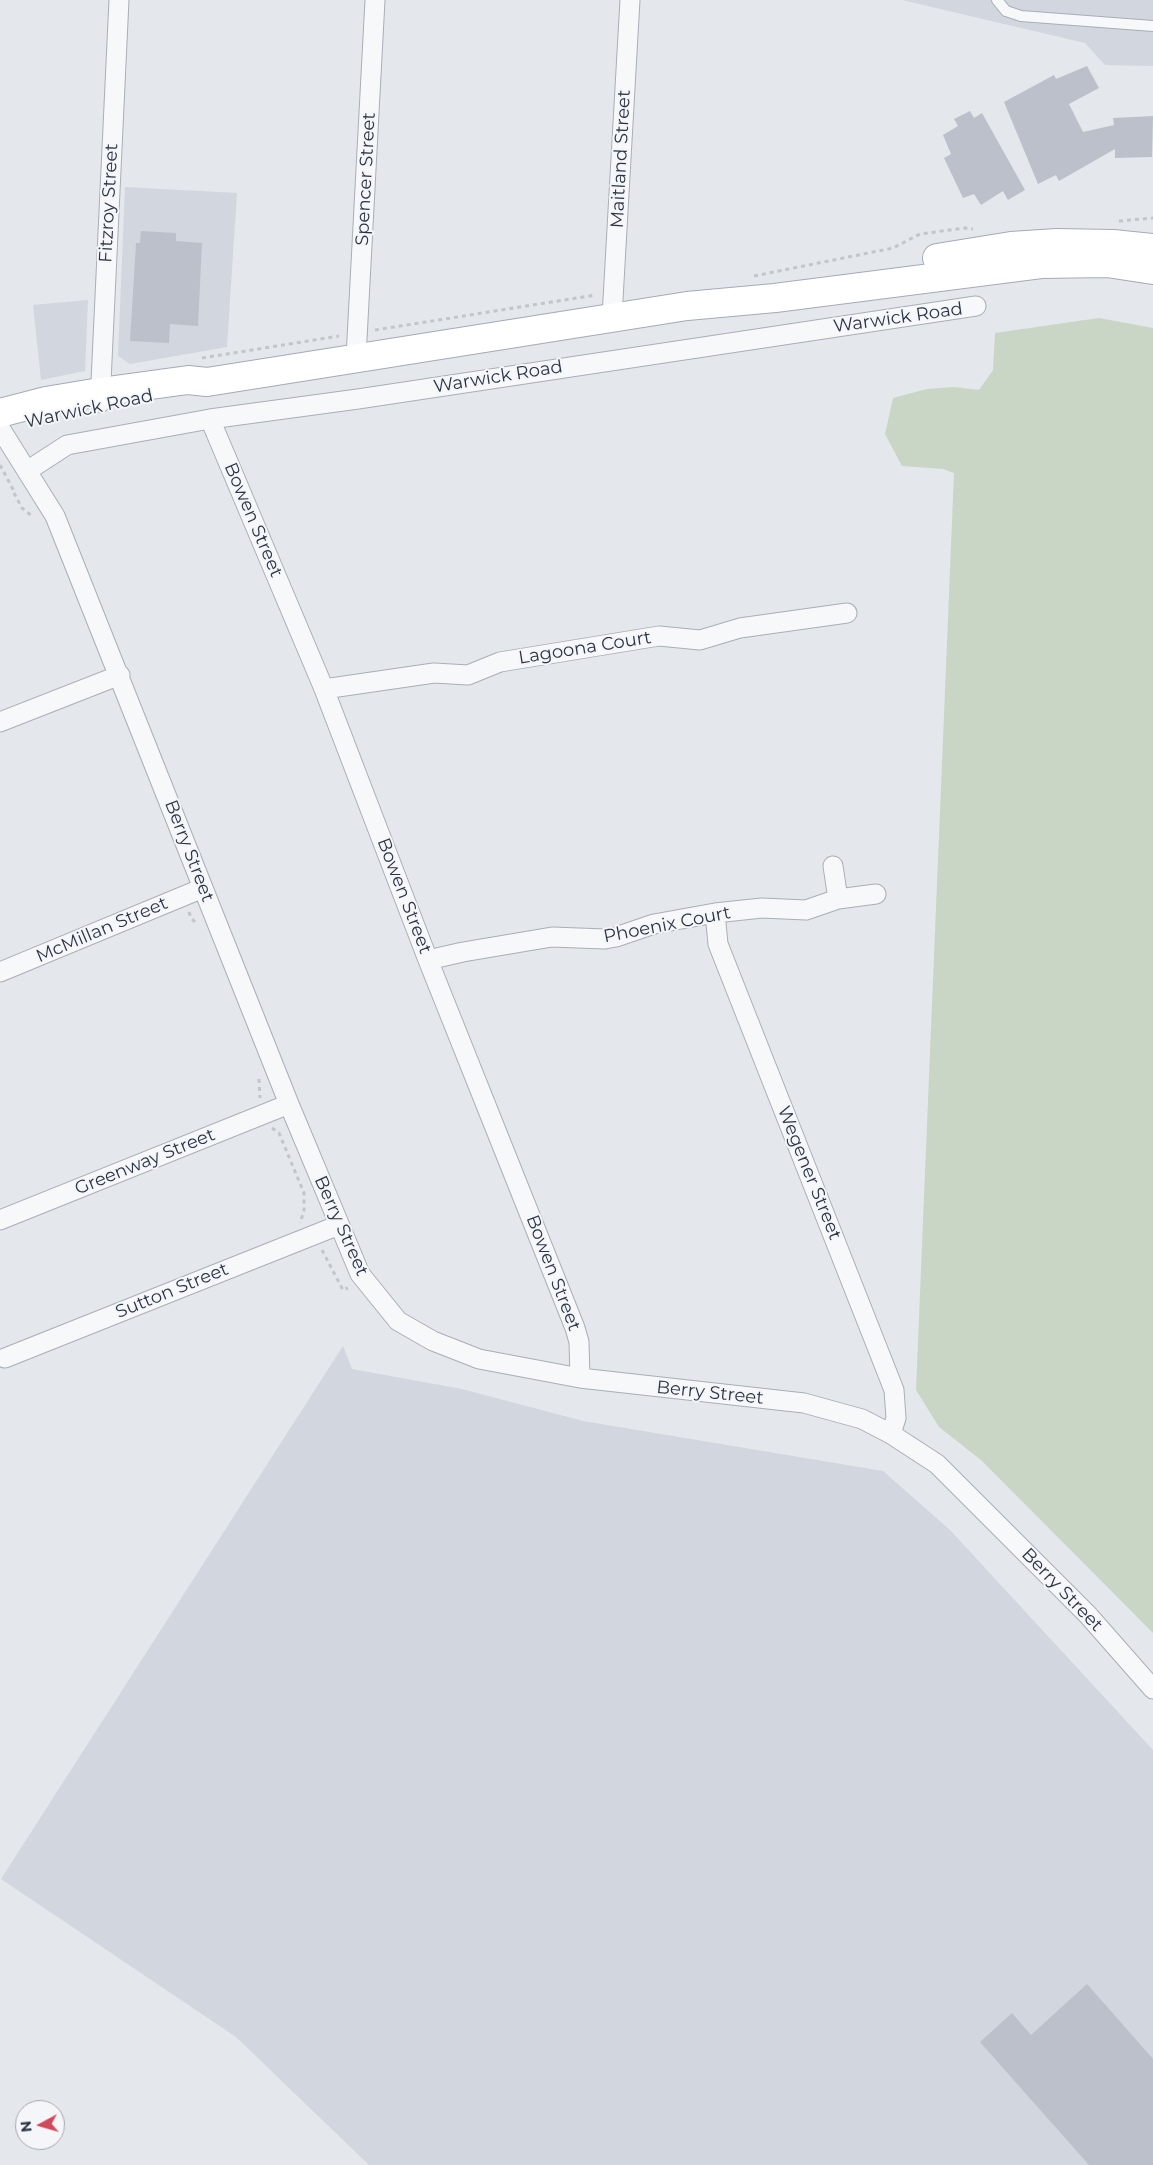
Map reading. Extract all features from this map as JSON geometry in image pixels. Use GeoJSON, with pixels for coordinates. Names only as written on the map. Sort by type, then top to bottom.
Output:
{"type":"FeatureCollection","features":[{"type":"Feature","properties":{"kind":"main road","name":"Warwick Road"},"geometry":{"type":"LineString","coordinates":[[687,306],[778,286],[1011,246],[1086,243],[1153,248]]}},
{"type":"Feature","properties":{"kind":"main road","name":"Warwick Road"},"geometry":{"type":"LineString","coordinates":[[0,425],[46,401],[100,399],[193,389],[207,382],[687,306],[793,296],[1042,264],[1107,263],[1153,270]]}},
{"type":"Feature","properties":{"kind":"street","name":"Fitzroy Street"},"geometry":{"type":"LineString","coordinates":[[100,399],[119,0]]}},
{"type":"Feature","properties":{"kind":"street","name":"Spencer Street"},"geometry":{"type":"LineString","coordinates":[[356,358],[375,0]]}},
{"type":"Feature","properties":{"kind":"street","name":"Maitland Street"},"geometry":{"type":"LineString","coordinates":[[612,317],[630,0]]}},
{"type":"Feature","properties":{"kind":"street","name":"Warwick Road"},"geometry":{"type":"LineString","coordinates":[[27,471],[67,445],[210,419],[358,399],[976,306]]}},
{"type":"Feature","properties":{"kind":"street","name":"Bowen Street"},"geometry":{"type":"LineString","coordinates":[[210,419],[324,689],[428,960],[575,1328],[579,1342],[580,1378]]}},
{"type":"Feature","properties":{"kind":"street","name":"Berry Street"},"geometry":{"type":"LineString","coordinates":[[0,425],[55,516],[120,675],[289,1104],[360,1274],[398,1321],[432,1341],[479,1359],[580,1378],[804,1403],[862,1419],[891,1434],[937,1464],[1088,1615],[1153,1689]]}},
{"type":"Feature","properties":{"kind":"street","name":"Lagoona Court"},"geometry":{"type":"LineString","coordinates":[[324,689],[434,673],[468,675],[500,662],[659,636],[700,640],[740,628],[847,613]]}},
{"type":"Feature","properties":{"kind":"street"},"geometry":{"type":"LineString","coordinates":[[0,722],[120,675]]}},
{"type":"Feature","properties":{"kind":"street"},"geometry":{"type":"LineString","coordinates":[[833,866],[838,899]]}},
{"type":"Feature","properties":{"kind":"street","name":"McMillan Street"},"geometry":{"type":"LineString","coordinates":[[0,972],[204,888]]}},
{"type":"Feature","properties":{"kind":"street","name":"Phoenix Court"},"geometry":{"type":"LineString","coordinates":[[428,960],[552,937],[605,939],[646,926],[715,913],[762,908],[806,910],[838,899],[876,894]]}},
{"type":"Feature","properties":{"kind":"street","name":"Wegener Street"},"geometry":{"type":"LineString","coordinates":[[715,913],[718,944],[894,1390],[896,1418],[891,1434]]}},
{"type":"Feature","properties":{"kind":"street","name":"Greenway Street"},"geometry":{"type":"LineString","coordinates":[[0,1220],[289,1104]]}},
{"type":"Feature","properties":{"kind":"street","name":"Sutton Street"},"geometry":{"type":"LineString","coordinates":[[5,1358],[339,1225]]}},
{"type":"Feature","properties":{"kind":"lane"},"geometry":{"type":"LineString","coordinates":[[997,0],[1006,11],[1021,16],[1153,26]]}},
{"type":"Feature","properties":{"kind":"path"},"geometry":{"type":"LineString","coordinates":[[184,896],[191,918],[196,921],[200,930]]}},
{"type":"Feature","properties":{"kind":"path"},"geometry":{"type":"LineString","coordinates":[[259,1078],[260,1103],[252,1106],[262,1129],[268,1127],[279,1133],[304,1193],[304,1211],[300,1222],[310,1250],[322,1250],[343,1290],[366,1281]]}},
{"type":"Feature","properties":{"kind":"shaded area"},"geometry":{"type":"Polygon","coordinates":[[[902,0],[1153,0],[1153,66],[1105,65],[1085,43],[902,0]]]}},
{"type":"Feature","properties":{"kind":"shaded area"},"geometry":{"type":"Polygon","coordinates":[[[125,187],[237,193],[227,347],[130,364],[118,356],[125,187]]]}},
{"type":"Feature","properties":{"kind":"shaded area"},"geometry":{"type":"Polygon","coordinates":[[[88,300],[85,371],[41,380],[33,305],[88,300]]]}},
{"type":"Feature","properties":{"kind":"shaded area"},"geometry":{"type":"Polygon","coordinates":[[[343,1346],[352,1369],[462,1389],[583,1421],[883,1471],[950,1530],[1153,1750],[1153,2165],[369,2165],[236,2037],[1,1879],[343,1346]]]}},
{"type":"Feature","properties":{"kind":"green space"},"geometry":{"type":"Polygon","coordinates":[[[1099,318],[1153,328],[1153,1633],[981,1460],[939,1427],[916,1390],[954,473],[943,469],[902,466],[885,434],[893,398],[927,389],[954,387],[979,390],[993,370],[995,333],[1099,318]]]}},
{"type":"Feature","properties":{"kind":"building"},"geometry":{"type":"Polygon","coordinates":[[[1087,66],[1099,88],[1069,104],[1083,132],[1114,125],[1113,118],[1153,116],[1152,157],[1115,158],[1115,149],[1059,181],[1056,175],[1038,184],[1004,102],[1054,75],[1056,79],[1087,66]]]}},
{"type":"Feature","properties":{"kind":"building"},"geometry":{"type":"Polygon","coordinates":[[[970,111],[974,118],[982,113],[1025,190],[1008,200],[1003,191],[981,205],[974,194],[963,198],[944,158],[951,154],[943,135],[958,126],[954,119],[970,111]]]}},
{"type":"Feature","properties":{"kind":"building"},"geometry":{"type":"Polygon","coordinates":[[[141,231],[176,233],[176,241],[202,243],[198,326],[170,324],[169,343],[130,341],[136,243],[140,243],[141,231]]]}},
{"type":"Feature","properties":{"kind":"building"},"geometry":{"type":"Polygon","coordinates":[[[1087,1984],[1153,2059],[1153,2165],[1089,2165],[980,2042],[1012,2013],[1031,2035],[1087,1984]]]}}]}
